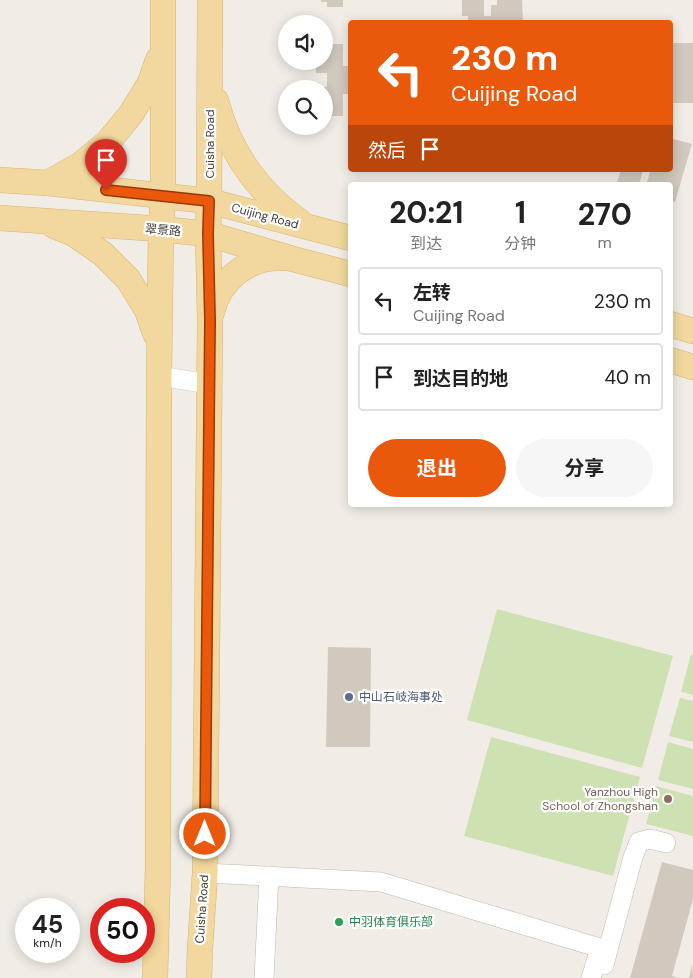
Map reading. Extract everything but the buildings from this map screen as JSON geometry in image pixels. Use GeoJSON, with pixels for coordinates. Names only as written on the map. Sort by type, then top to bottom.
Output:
{"type":"FeatureCollection","features":[{"type":"Feature","properties":{"kind":"main road"},"geometry":{"type":"LineString","coordinates":[[155,978],[158,865],[159,344],[163,196],[163,0]]}},
{"type":"Feature","properties":{"kind":"main road","name":"Cuisha Road"},"geometry":{"type":"LineString","coordinates":[[199,978],[205,873],[210,320],[208,234],[210,0]]}},
{"type":"Feature","properties":{"kind":"main road"},"geometry":{"type":"LineString","coordinates":[[48,184],[80,165],[108,142],[131,114],[150,83],[162,49]]}},
{"type":"Feature","properties":{"kind":"main road"},"geometry":{"type":"LineString","coordinates":[[210,64],[213,92],[221,119],[232,145],[246,170],[285,211],[307,227]]}},
{"type":"Feature","properties":{"kind":"main road","name":"Cuijing Road"},"geometry":{"type":"LineString","coordinates":[[0,180],[209,201],[348,237]]}},
{"type":"Feature","properties":{"kind":"main road","name":"翠景路"},"geometry":{"type":"LineString","coordinates":[[0,218],[208,234],[348,273]]}},
{"type":"Feature","properties":{"kind":"main road"},"geometry":{"type":"LineString","coordinates":[[40,221],[74,234],[103,254],[128,279],[147,310],[159,344]]}},
{"type":"Feature","properties":{"kind":"main road"},"geometry":{"type":"LineString","coordinates":[[210,320],[214,303],[221,289],[232,276],[245,266],[260,260],[276,258],[293,259]]}},
{"type":"Feature","properties":{"kind":"main road"},"geometry":{"type":"LineString","coordinates":[[673,325],[693,331]]}},
{"type":"Feature","properties":{"kind":"main road"},"geometry":{"type":"LineString","coordinates":[[673,361],[693,367]]}},
{"type":"Feature","properties":{"kind":"street"},"geometry":{"type":"LineString","coordinates":[[159,376],[209,384]]}},
{"type":"Feature","properties":{"kind":"street"},"geometry":{"type":"LineString","coordinates":[[601,978],[633,857],[639,842],[650,839],[666,843]]}},
{"type":"Feature","properties":{"kind":"street"},"geometry":{"type":"LineString","coordinates":[[205,873],[382,882],[600,948],[591,978]]}},
{"type":"Feature","properties":{"kind":"street"},"geometry":{"type":"LineString","coordinates":[[264,978],[270,876]]}},
{"type":"Feature","properties":{"kind":"green space"},"geometry":{"type":"Polygon","coordinates":[[[497,609],[673,656],[642,768],[467,720],[497,609]]]}},
{"type":"Feature","properties":{"kind":"green space"},"geometry":{"type":"Polygon","coordinates":[[[691,654],[693,655],[693,695],[681,692],[691,654]]]}},
{"type":"Feature","properties":{"kind":"green space"},"geometry":{"type":"Polygon","coordinates":[[[680,698],[693,701],[693,742],[669,736],[680,698]]]}},
{"type":"Feature","properties":{"kind":"green space"},"geometry":{"type":"Polygon","coordinates":[[[491,737],[640,777],[613,876],[464,836],[491,737]]]}},
{"type":"Feature","properties":{"kind":"green space"},"geometry":{"type":"Polygon","coordinates":[[[668,742],[693,749],[693,789],[658,780],[668,742]]]}},
{"type":"Feature","properties":{"kind":"green space"},"geometry":{"type":"Polygon","coordinates":[[[656,786],[693,796],[693,836],[646,824],[656,786]]]}},
{"type":"Feature","properties":{"kind":"place","name":"中山石岐海事处"},"geometry":{"type":"Point","coordinates":[349,697]}},
{"type":"Feature","properties":{"kind":"place","name":"Yanzhou High School of Zhongshan"},"geometry":{"type":"Point","coordinates":[668,799]}},
{"type":"Feature","properties":{"kind":"place","name":"中羽体育俱乐部"},"geometry":{"type":"Point","coordinates":[339,922]}},
{"type":"Feature","properties":{"kind":"route"},"geometry":{"type":"LineString","coordinates":[[106,190],[209,201],[210,320],[205,834]]}}]}
